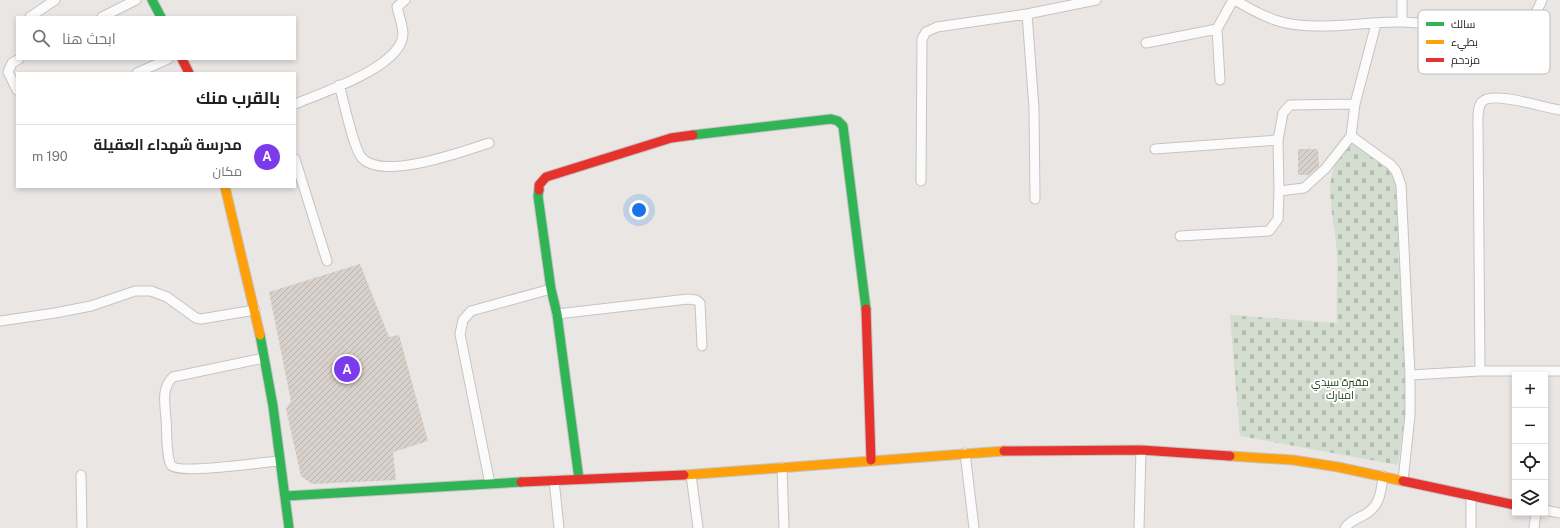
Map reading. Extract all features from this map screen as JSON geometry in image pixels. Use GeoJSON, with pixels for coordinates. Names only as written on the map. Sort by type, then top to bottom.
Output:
{"type":"FeatureCollection","features":[{"type":"Feature","properties":{"kind":"street"},"geometry":{"type":"LineString","coordinates":[[31,16],[55,0]]}},
{"type":"Feature","properties":{"kind":"street"},"geometry":{"type":"LineString","coordinates":[[104,16],[136,0]]}},
{"type":"Feature","properties":{"kind":"street"},"geometry":{"type":"LineString","coordinates":[[152,0],[160,16]]}},
{"type":"Feature","properties":{"kind":"street"},"geometry":{"type":"LineString","coordinates":[[296,104],[365,74],[386,60],[398,48],[403,35],[395,4],[405,0]]}},
{"type":"Feature","properties":{"kind":"street"},"geometry":{"type":"LineString","coordinates":[[921,181],[922,39],[926,32],[937,27],[1027,14],[1096,0]]}},
{"type":"Feature","properties":{"kind":"street"},"geometry":{"type":"LineString","coordinates":[[1220,80],[1217,29],[1234,0],[1256,12],[1283,22],[1301,25],[1376,24],[1402,22],[1418,23]]}},
{"type":"Feature","properties":{"kind":"street"},"geometry":{"type":"LineString","coordinates":[[1402,0],[1402,22]]}},
{"type":"Feature","properties":{"kind":"street"},"geometry":{"type":"LineString","coordinates":[[1538,10],[1542,0]]}},
{"type":"Feature","properties":{"kind":"street"},"geometry":{"type":"LineString","coordinates":[[1027,14],[1034,108],[1036,199]]}},
{"type":"Feature","properties":{"kind":"street"},"geometry":{"type":"LineString","coordinates":[[1279,191],[1304,188],[1325,170],[1351,136],[1355,104],[1376,24]]}},
{"type":"Feature","properties":{"kind":"street"},"geometry":{"type":"LineString","coordinates":[[1146,43],[1217,29]]}},
{"type":"Feature","properties":{"kind":"street"},"geometry":{"type":"LineString","coordinates":[[16,88],[8,72],[12,63],[17,60]]}},
{"type":"Feature","properties":{"kind":"street"},"geometry":{"type":"LineString","coordinates":[[139,72],[166,60]]}},
{"type":"Feature","properties":{"kind":"street"},"geometry":{"type":"LineString","coordinates":[[182,60],[188,72]]}},
{"type":"Feature","properties":{"kind":"street"},"geometry":{"type":"LineString","coordinates":[[339,85],[356,144],[362,158],[374,166],[425,163],[489,143]]}},
{"type":"Feature","properties":{"kind":"street"},"geometry":{"type":"LineString","coordinates":[[1480,371],[1479,109],[1483,101],[1490,98],[1508,99],[1560,110]]}},
{"type":"Feature","properties":{"kind":"street"},"geometry":{"type":"LineString","coordinates":[[1180,236],[1269,231],[1278,219],[1278,140],[1283,113],[1290,105],[1355,104]]}},
{"type":"Feature","properties":{"kind":"street"},"geometry":{"type":"LineString","coordinates":[[579,480],[557,314],[551,289],[538,196],[540,185],[546,177],[671,138],[831,119],[838,121],[843,126],[845,136],[866,310],[871,460]]}},
{"type":"Feature","properties":{"kind":"street"},"geometry":{"type":"LineString","coordinates":[[1351,136],[1391,165],[1396,171],[1401,185],[1410,375],[1410,415],[1403,481]]}},
{"type":"Feature","properties":{"kind":"street"},"geometry":{"type":"LineString","coordinates":[[1155,150],[1278,140]]}},
{"type":"Feature","properties":{"kind":"street"},"geometry":{"type":"LineString","coordinates":[[296,162],[327,261]]}},
{"type":"Feature","properties":{"kind":"street"},"geometry":{"type":"LineString","coordinates":[[225,188],[264,358],[273,406],[279,461],[286,496],[289,528]]}},
{"type":"Feature","properties":{"kind":"street"},"geometry":{"type":"LineString","coordinates":[[490,484],[460,334],[463,320],[471,311],[551,289]]}},
{"type":"Feature","properties":{"kind":"street"},"geometry":{"type":"LineString","coordinates":[[0,321],[91,306],[135,291],[151,291],[167,297],[196,318],[201,319],[254,310]]}},
{"type":"Feature","properties":{"kind":"street"},"geometry":{"type":"LineString","coordinates":[[557,314],[688,299],[696,300],[700,303],[702,346]]}},
{"type":"Feature","properties":{"kind":"street"},"geometry":{"type":"LineString","coordinates":[[264,358],[174,377],[168,381],[165,387],[164,399],[169,452],[171,464],[180,469],[279,461]]}},
{"type":"Feature","properties":{"kind":"street"},"geometry":{"type":"LineString","coordinates":[[1410,375],[1480,371],[1560,371]]}},
{"type":"Feature","properties":{"kind":"street"},"geometry":{"type":"LineString","coordinates":[[286,496],[554,480],[691,475],[965,453],[1060,449],[1142,450],[1293,460],[1383,476],[1512,504]]}},
{"type":"Feature","properties":{"kind":"street"},"geometry":{"type":"LineString","coordinates":[[1139,528],[1142,450]]}},
{"type":"Feature","properties":{"kind":"street"},"geometry":{"type":"LineString","coordinates":[[965,453],[974,528]]}},
{"type":"Feature","properties":{"kind":"street"},"geometry":{"type":"LineString","coordinates":[[782,467],[784,528]]}},
{"type":"Feature","properties":{"kind":"street"},"geometry":{"type":"LineString","coordinates":[[81,474],[82,528]]}},
{"type":"Feature","properties":{"kind":"street"},"geometry":{"type":"LineString","coordinates":[[691,475],[698,528]]}},
{"type":"Feature","properties":{"kind":"street"},"geometry":{"type":"LineString","coordinates":[[1345,528],[1350,522],[1368,514],[1374,508],[1381,496],[1383,476]]}},
{"type":"Feature","properties":{"kind":"street"},"geometry":{"type":"LineString","coordinates":[[554,480],[559,528]]}},
{"type":"Feature","properties":{"kind":"street"},"geometry":{"type":"LineString","coordinates":[[1470,496],[1471,528]]}},
{"type":"Feature","properties":{"kind":"street"},"geometry":{"type":"LineString","coordinates":[[1548,511],[1560,513]]}},
{"type":"Feature","properties":{"kind":"street"},"geometry":{"type":"LineString","coordinates":[[1534,528],[1536,516]]}},
{"type":"Feature","properties":{"kind":"green space","name":"مقبرة سيدي امبارك"},"geometry":{"type":"Polygon","coordinates":[[[1359,139],[1397,174],[1399,223],[1398,255],[1402,269],[1405,372],[1408,399],[1398,465],[1240,436],[1230,315],[1337,323],[1337,256],[1330,192],[1336,162],[1345,150],[1359,139]]]}},
{"type":"Feature","properties":{"kind":"building"},"geometry":{"type":"Polygon","coordinates":[[[1298,149],[1318,149],[1319,167],[1309,175],[1298,175],[1298,149]]]}},
{"type":"Feature","properties":{"kind":"building"},"geometry":{"type":"Polygon","coordinates":[[[360,264],[389,337],[399,335],[428,441],[393,452],[396,480],[312,484],[301,476],[286,409],[291,401],[269,292],[360,264]]]}},
{"type":"Feature","properties":{"kind":"traffic: fast"},"geometry":{"type":"LineString","coordinates":[[152,0],[160,16]]}},
{"type":"Feature","properties":{"kind":"traffic: fast"},"geometry":{"type":"LineString","coordinates":[[693,135],[831,119],[838,121],[843,126],[866,309]]}},
{"type":"Feature","properties":{"kind":"traffic: fast"},"geometry":{"type":"LineString","coordinates":[[539,190],[538,196],[551,289],[557,314],[579,479]]}},
{"type":"Feature","properties":{"kind":"traffic: fast"},"geometry":{"type":"LineString","coordinates":[[260,335],[273,406],[289,528]]}},
{"type":"Feature","properties":{"kind":"traffic: fast"},"geometry":{"type":"LineString","coordinates":[[286,496],[521,482]]}},
{"type":"Feature","properties":{"kind":"traffic: slow"},"geometry":{"type":"LineString","coordinates":[[225,188],[260,335]]}},
{"type":"Feature","properties":{"kind":"traffic: slow"},"geometry":{"type":"LineString","coordinates":[[684,475],[1004,451]]}},
{"type":"Feature","properties":{"kind":"traffic: slow"},"geometry":{"type":"LineString","coordinates":[[1230,456],[1293,460],[1338,467],[1403,481]]}},
{"type":"Feature","properties":{"kind":"traffic: jam"},"geometry":{"type":"LineString","coordinates":[[182,60],[188,72]]}},
{"type":"Feature","properties":{"kind":"traffic: jam"},"geometry":{"type":"LineString","coordinates":[[539,190],[539,185],[546,177],[671,138],[693,135]]}},
{"type":"Feature","properties":{"kind":"traffic: jam"},"geometry":{"type":"LineString","coordinates":[[866,309],[871,460]]}},
{"type":"Feature","properties":{"kind":"traffic: jam"},"geometry":{"type":"LineString","coordinates":[[1004,451],[1141,450],[1230,456]]}},
{"type":"Feature","properties":{"kind":"traffic: jam"},"geometry":{"type":"LineString","coordinates":[[521,482],[684,475]]}},
{"type":"Feature","properties":{"kind":"traffic: jam"},"geometry":{"type":"LineString","coordinates":[[1403,481],[1512,504]]}},
{"type":"Feature","properties":{"kind":"place","name":"مدرسة شهداء العقيلة"},"geometry":{"type":"Point","coordinates":[347,369]}}]}
